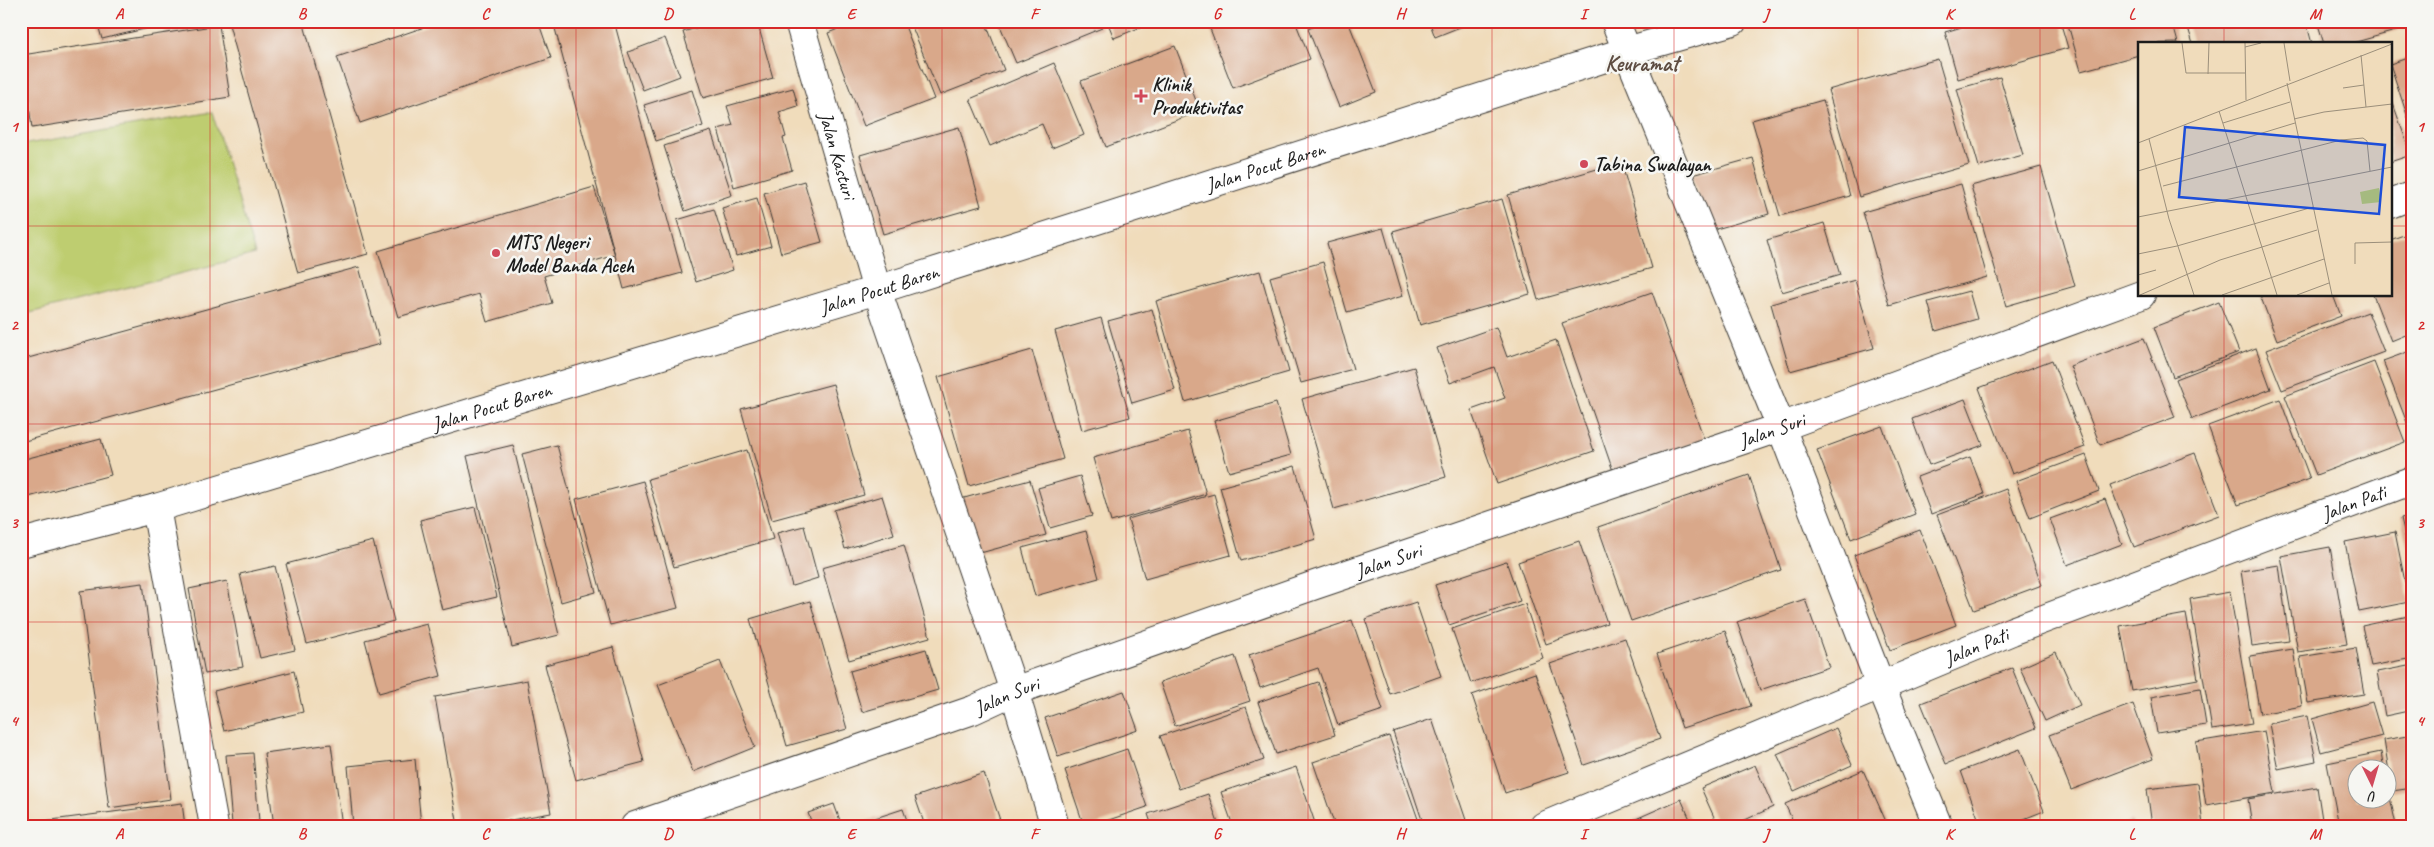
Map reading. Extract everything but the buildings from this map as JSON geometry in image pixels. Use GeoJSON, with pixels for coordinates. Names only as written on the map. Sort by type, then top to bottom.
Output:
{"type":"FeatureCollection","features":[{"type":"Feature","properties":{"kind":"street","name":"Jalan Kasturi"},"geometry":{"type":"LineString","coordinates":[[799,21],[877,290],[1014,691],[1055,826]]}},
{"type":"Feature","properties":{"kind":"street"},"geometry":{"type":"LineString","coordinates":[[1615,21],[1781,427],[1880,684],[1938,826]]}},
{"type":"Feature","properties":{"kind":"street","name":"Jalan Pocut Baren"},"geometry":{"type":"LineString","coordinates":[[26,544],[156,508],[877,290],[1627,51],[1733,21]]}},
{"type":"Feature","properties":{"kind":"street"},"geometry":{"type":"LineString","coordinates":[[2392,203],[2413,195]]}},
{"type":"Feature","properties":{"kind":"street","name":"Jalan Suri"},"geometry":{"type":"LineString","coordinates":[[635,826],[973,710],[1014,691],[1324,582],[1781,427],[2138,296]]}},
{"type":"Feature","properties":{"kind":"street","name":"Jalan Pati"},"geometry":{"type":"LineString","coordinates":[[1544,826],[1880,684],[2022,627],[2413,480]]}},
{"type":"Feature","properties":{"kind":"street"},"geometry":{"type":"LineString","coordinates":[[156,508],[214,826]]}},
{"type":"Feature","properties":{"kind":"green space"},"geometry":{"type":"Polygon","coordinates":[[[212,112],[255,254],[26,314],[21,295],[21,145],[212,112]]]}},
{"type":"Feature","properties":{"kind":"place","name":"Klinik Produktivitas"},"geometry":{"type":"Point","coordinates":[1141,96]}},
{"type":"Feature","properties":{"kind":"place","name":"Tabina Swalayan"},"geometry":{"type":"Point","coordinates":[1584,164]}},
{"type":"Feature","properties":{"kind":"place","name":"MTS Negeri Model Banda Aceh"},"geometry":{"type":"Point","coordinates":[496,253]}},
{"type":"Feature","properties":{"kind":"district","name":"Keuramat"},"geometry":{"type":"Point","coordinates":[1642,64]}}]}
